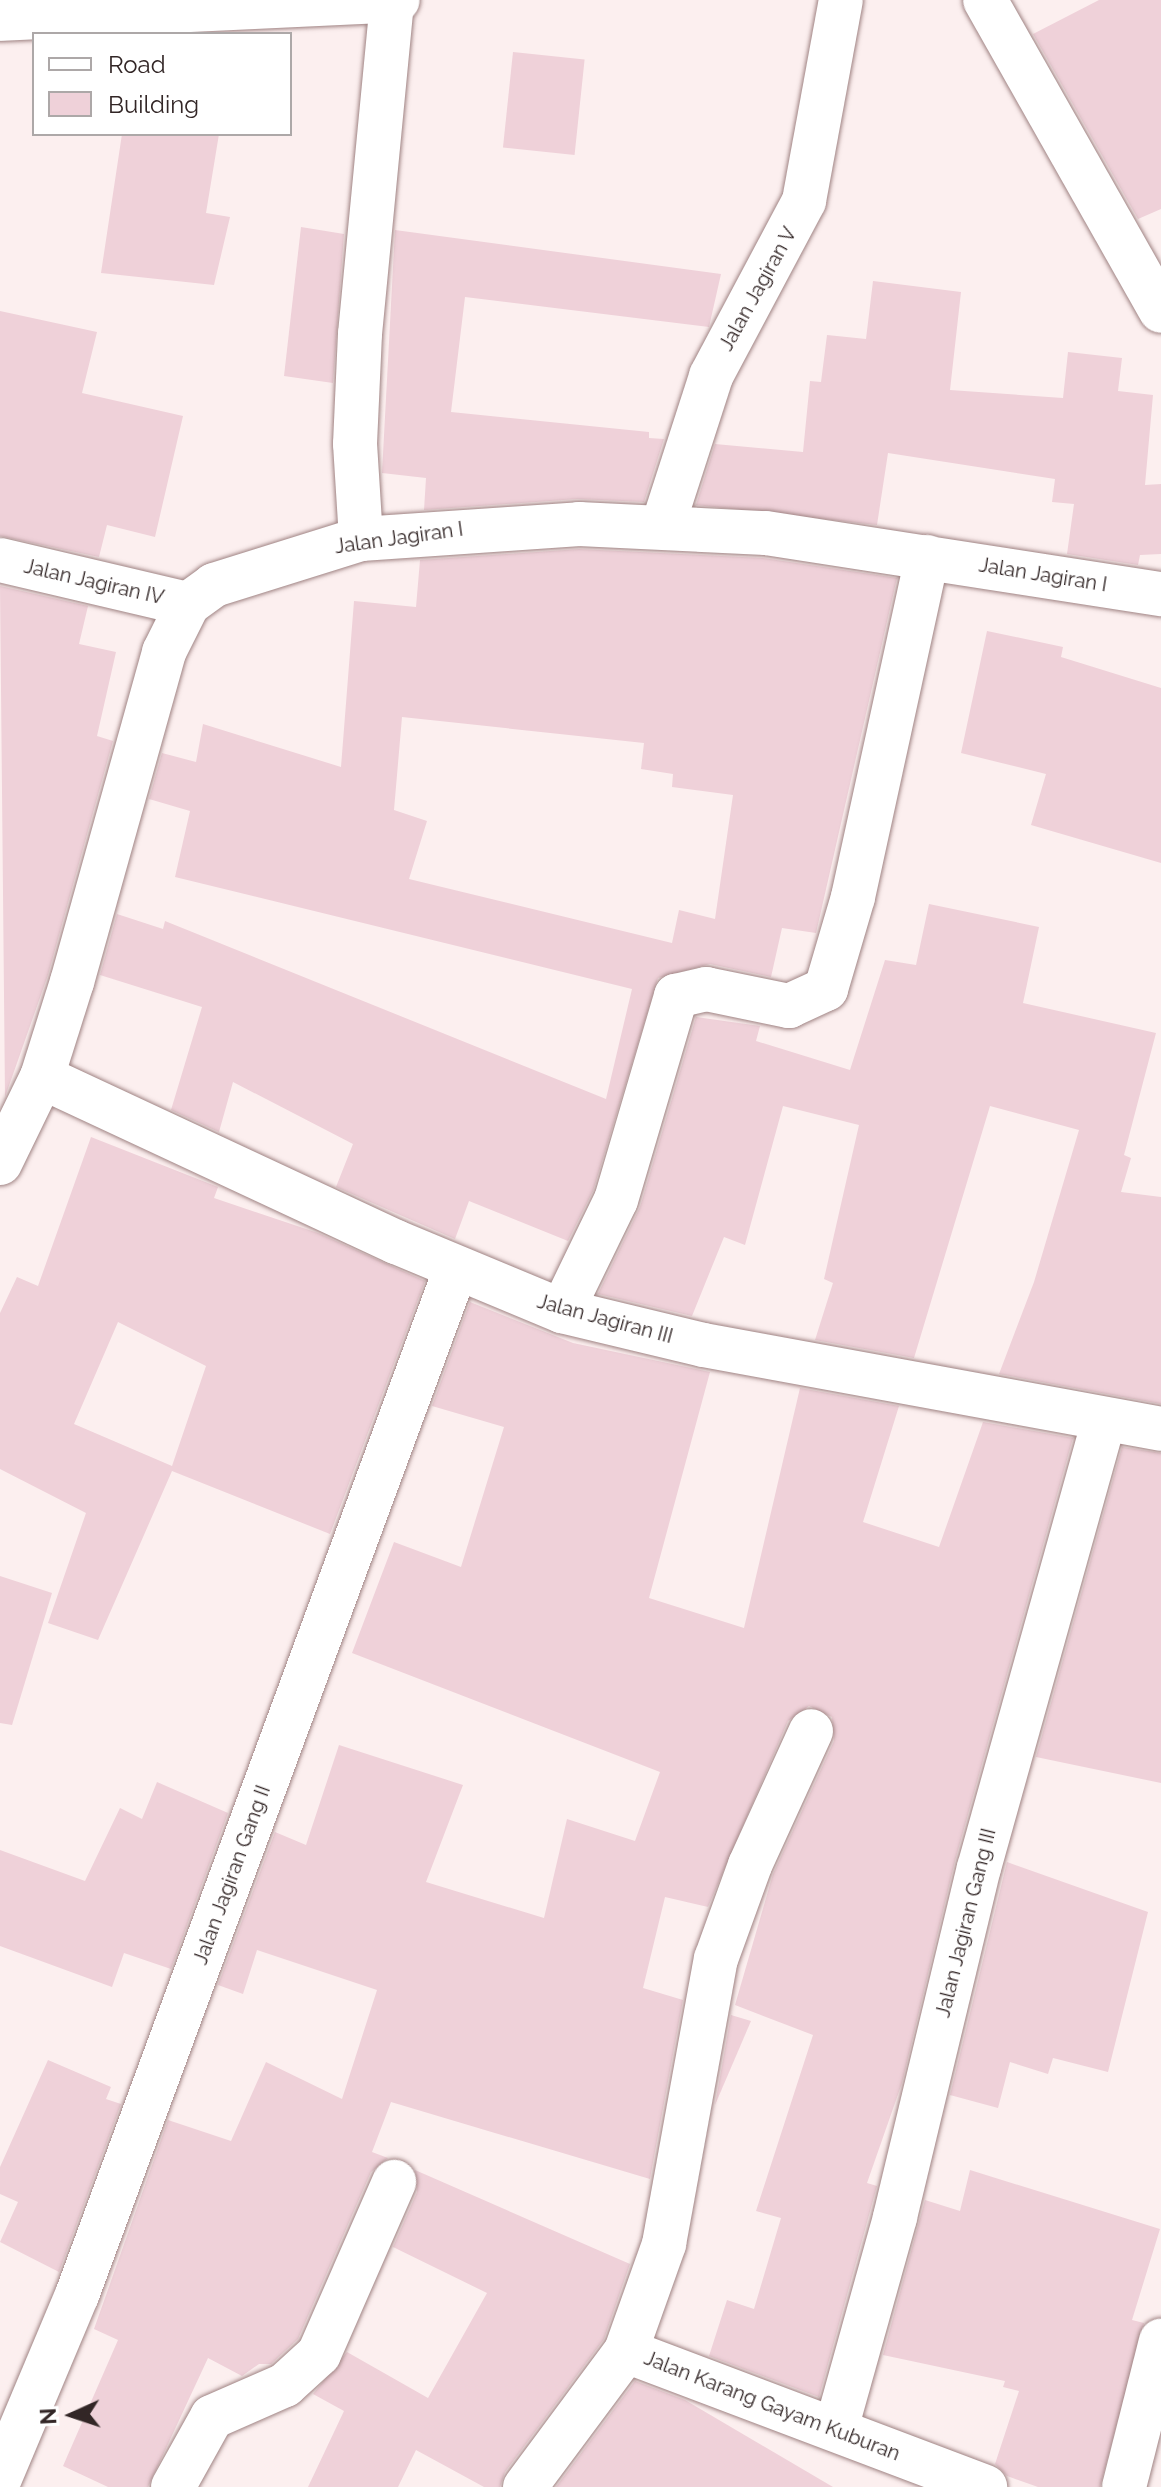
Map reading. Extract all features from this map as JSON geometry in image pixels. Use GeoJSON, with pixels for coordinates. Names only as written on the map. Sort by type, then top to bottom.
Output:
{"type":"FeatureCollection","features":[{"type":"Feature","properties":{"kind":"street"},"geometry":{"type":"LineString","coordinates":[[361,539],[355,444],[360,334],[392,0]]}},
{"type":"Feature","properties":{"kind":"street"},"geometry":{"type":"LineString","coordinates":[[0,19],[398,0]]}},
{"type":"Feature","properties":{"kind":"street","name":"Jalan Jagiran V"},"geometry":{"type":"LineString","coordinates":[[663,525],[715,367],[804,201],[841,0]]}},
{"type":"Feature","properties":{"kind":"street"},"geometry":{"type":"LineString","coordinates":[[985,0],[1161,311]]}},
{"type":"Feature","properties":{"kind":"street","name":"Jalan Jagiran I"},"geometry":{"type":"LineString","coordinates":[[188,604],[214,585],[361,539],[486,526],[663,525],[927,557],[1161,594]]}},
{"type":"Feature","properties":{"kind":"street"},"geometry":{"type":"LineString","coordinates":[[562,1311],[616,1200],[676,996],[706,989],[798,1005],[826,989],[853,897],[927,557]]}},
{"type":"Feature","properties":{"kind":"street","name":"Jalan Jagiran IV"},"geometry":{"type":"LineString","coordinates":[[0,560],[188,604]]}},
{"type":"Feature","properties":{"kind":"street"},"geometry":{"type":"LineString","coordinates":[[0,1163],[42,1077],[164,652],[188,604]]}},
{"type":"Feature","properties":{"kind":"street","name":"Jalan Jagiran III"},"geometry":{"type":"LineString","coordinates":[[42,1077],[456,1268],[562,1311],[704,1345],[1161,1429]]}},
{"type":"Feature","properties":{"kind":"street","name":"Jalan Jagiran Gang II"},"geometry":{"type":"LineString","coordinates":[[0,2478],[83,2280],[456,1268]]}},
{"type":"Feature","properties":{"kind":"street","name":"Jalan Jagiran Gang III"},"geometry":{"type":"LineString","coordinates":[[836,2429],[895,2217],[979,1868],[1104,1420]]}},
{"type":"Feature","properties":{"kind":"street"},"geometry":{"type":"LineString","coordinates":[[626,2351],[664,2244],[716,1959],[750,1865],[811,1731]]}},
{"type":"Feature","properties":{"kind":"street"},"geometry":{"type":"LineString","coordinates":[[173,2487],[212,2417],[285,2385],[319,2354],[394,2182]]}},
{"type":"Feature","properties":{"kind":"street"},"geometry":{"type":"LineString","coordinates":[[1124,2487],[1161,2341]]}},
{"type":"Feature","properties":{"kind":"street","name":"Jalan Karang Gayam Kuburan"},"geometry":{"type":"LineString","coordinates":[[525,2487],[626,2351],[985,2487]]}},
{"type":"Feature","properties":{"kind":"building"},"geometry":{"type":"Polygon","coordinates":[[[1099,0],[1161,0],[1161,209],[1138,219],[1033,34],[1099,0]]]}},
{"type":"Feature","properties":{"kind":"building"},"geometry":{"type":"Polygon","coordinates":[[[513,52],[585,60],[575,155],[503,147],[513,52]]]}},
{"type":"Feature","properties":{"kind":"building"},"geometry":{"type":"Polygon","coordinates":[[[122,136],[219,136],[206,213],[230,217],[214,285],[101,273],[122,136]]]}},
{"type":"Feature","properties":{"kind":"building"},"geometry":{"type":"Polygon","coordinates":[[[301,227],[344,234],[333,383],[284,376],[301,227]]]}},
{"type":"Feature","properties":{"kind":"building"},"geometry":{"type":"Polygon","coordinates":[[[395,230],[721,274],[709,327],[465,297],[451,412],[649,432],[649,438],[664,439],[644,502],[577,499],[424,510],[426,478],[382,473],[395,230]]]}},
{"type":"Feature","properties":{"kind":"building"},"geometry":{"type":"Polygon","coordinates":[[[873,281],[961,292],[950,390],[1063,398],[1068,352],[1122,358],[1118,391],[1153,395],[1145,485],[1161,484],[1161,554],[1140,555],[1138,565],[1067,554],[1074,504],[1052,502],[1055,479],[888,453],[877,525],[696,505],[715,444],[803,452],[810,381],[821,382],[827,335],[866,339],[873,281]]]}},
{"type":"Feature","properties":{"kind":"building"},"geometry":{"type":"Polygon","coordinates":[[[0,311],[97,332],[82,393],[183,416],[155,537],[107,525],[99,557],[0,536],[0,311]]]}},
{"type":"Feature","properties":{"kind":"building"},"geometry":{"type":"Polygon","coordinates":[[[579,549],[763,558],[897,578],[816,933],[782,928],[771,977],[710,964],[658,978],[593,1191],[568,1241],[469,1201],[455,1239],[336,1187],[353,1144],[233,1082],[219,1132],[171,1110],[202,1007],[100,975],[117,914],[163,929],[165,921],[606,1099],[632,989],[175,877],[190,811],[149,799],[162,753],[196,762],[203,724],[341,767],[354,601],[416,607],[420,560],[579,549]],[[402,717],[394,810],[427,821],[409,879],[672,943],[679,910],[715,919],[733,795],[672,787],[673,774],[641,769],[644,743],[402,717]]]}},
{"type":"Feature","properties":{"kind":"building"},"geometry":{"type":"Polygon","coordinates":[[[0,586],[88,606],[79,644],[116,652],[97,736],[113,741],[48,975],[5,1097],[0,586]]]}},
{"type":"Feature","properties":{"kind":"building"},"geometry":{"type":"Polygon","coordinates":[[[987,631],[1063,647],[1061,657],[1161,688],[1161,863],[1031,825],[1046,774],[961,753],[987,631]]]}},
{"type":"Feature","properties":{"kind":"building"},"geometry":{"type":"Polygon","coordinates":[[[929,904],[1039,927],[1023,1003],[1156,1033],[1124,1155],[1131,1158],[1121,1192],[1161,1197],[1161,1404],[999,1374],[1034,1282],[1079,1130],[990,1106],[914,1358],[815,1340],[833,1283],[824,1279],[859,1125],[783,1106],[745,1245],[724,1237],[692,1316],[598,1294],[640,1207],[696,1017],[760,1026],[756,1041],[850,1070],[885,960],[916,965],[929,904]]]}},
{"type":"Feature","properties":{"kind":"building"},"geometry":{"type":"Polygon","coordinates":[[[91,1137],[218,1187],[214,1198],[318,1233],[425,1281],[330,1534],[172,1471],[98,1640],[48,1623],[86,1513],[0,1469],[0,1313],[17,1277],[38,1286],[91,1137]],[[118,1322],[74,1424],[172,1466],[206,1366],[118,1322]]]}},
{"type":"Feature","properties":{"kind":"building"},"geometry":{"type":"Polygon","coordinates":[[[470,1302],[573,1343],[710,1372],[649,1598],[744,1628],[800,1388],[899,1406],[863,1522],[939,1547],[983,1422],[1073,1438],[955,1861],[902,2083],[867,2183],[877,2186],[819,2397],[709,2356],[727,2300],[754,2309],[781,2218],[756,2211],[813,2035],[735,2005],[773,1874],[834,1741],[832,1717],[809,1706],[788,1721],[708,1907],[665,1897],[643,1988],[683,2000],[650,2179],[391,2102],[372,2152],[388,2158],[371,2172],[298,2339],[271,2364],[259,2364],[242,2376],[208,2358],[148,2487],[108,2487],[63,2466],[118,2340],[94,2329],[168,2120],[231,2141],[266,2062],[342,2099],[377,1990],[257,1950],[243,1994],[218,1985],[275,1832],[306,1845],[339,1745],[463,1785],[426,1882],[544,1918],[567,1819],[635,1841],[660,1772],[352,1653],[394,1542],[461,1567],[504,1427],[432,1406],[470,1302]]]}},
{"type":"Feature","properties":{"kind":"building"},"geometry":{"type":"Polygon","coordinates":[[[1122,1447],[1161,1453],[1161,1783],[1036,1757],[1122,1447]]]}},
{"type":"Feature","properties":{"kind":"building"},"geometry":{"type":"Polygon","coordinates":[[[0,1576],[52,1593],[12,1725],[0,1723],[0,1576]]]}},
{"type":"Feature","properties":{"kind":"building"},"geometry":{"type":"Polygon","coordinates":[[[157,1782],[228,1813],[171,1969],[124,1953],[112,1987],[0,1946],[0,1850],[85,1881],[120,1808],[142,1819],[157,1782]]]}},
{"type":"Feature","properties":{"kind":"building"},"geometry":{"type":"Polygon","coordinates":[[[1007,1862],[1148,1912],[1108,2072],[1053,2058],[1048,2074],[1010,2062],[998,2108],[950,2095],[1007,1862]]]}},
{"type":"Feature","properties":{"kind":"building"},"geometry":{"type":"Polygon","coordinates":[[[731,2015],[751,2021],[715,2105],[731,2015]]]}},
{"type":"Feature","properties":{"kind":"building"},"geometry":{"type":"Polygon","coordinates":[[[48,2060],[111,2087],[106,2099],[121,2104],[59,2272],[0,2242],[18,2202],[0,2194],[0,2167],[48,2060]]]}},
{"type":"Feature","properties":{"kind":"building"},"geometry":{"type":"Polygon","coordinates":[[[415,2170],[630,2264],[604,2339],[505,2472],[500,2487],[484,2487],[416,2450],[398,2487],[308,2487],[344,2411],[313,2394],[347,2352],[428,2398],[487,2293],[393,2247],[417,2192],[415,2170]]]}},
{"type":"Feature","properties":{"kind":"building"},"geometry":{"type":"Polygon","coordinates":[[[970,2170],[1160,2229],[1132,2320],[1144,2323],[1100,2487],[1038,2487],[1007,2476],[995,2464],[1019,2391],[1003,2387],[1005,2381],[883,2355],[925,2200],[960,2211],[970,2170]]]}},
{"type":"Feature","properties":{"kind":"building"},"geometry":{"type":"Polygon","coordinates":[[[635,2381],[685,2400],[833,2487],[556,2487],[635,2381]]]}}]}
